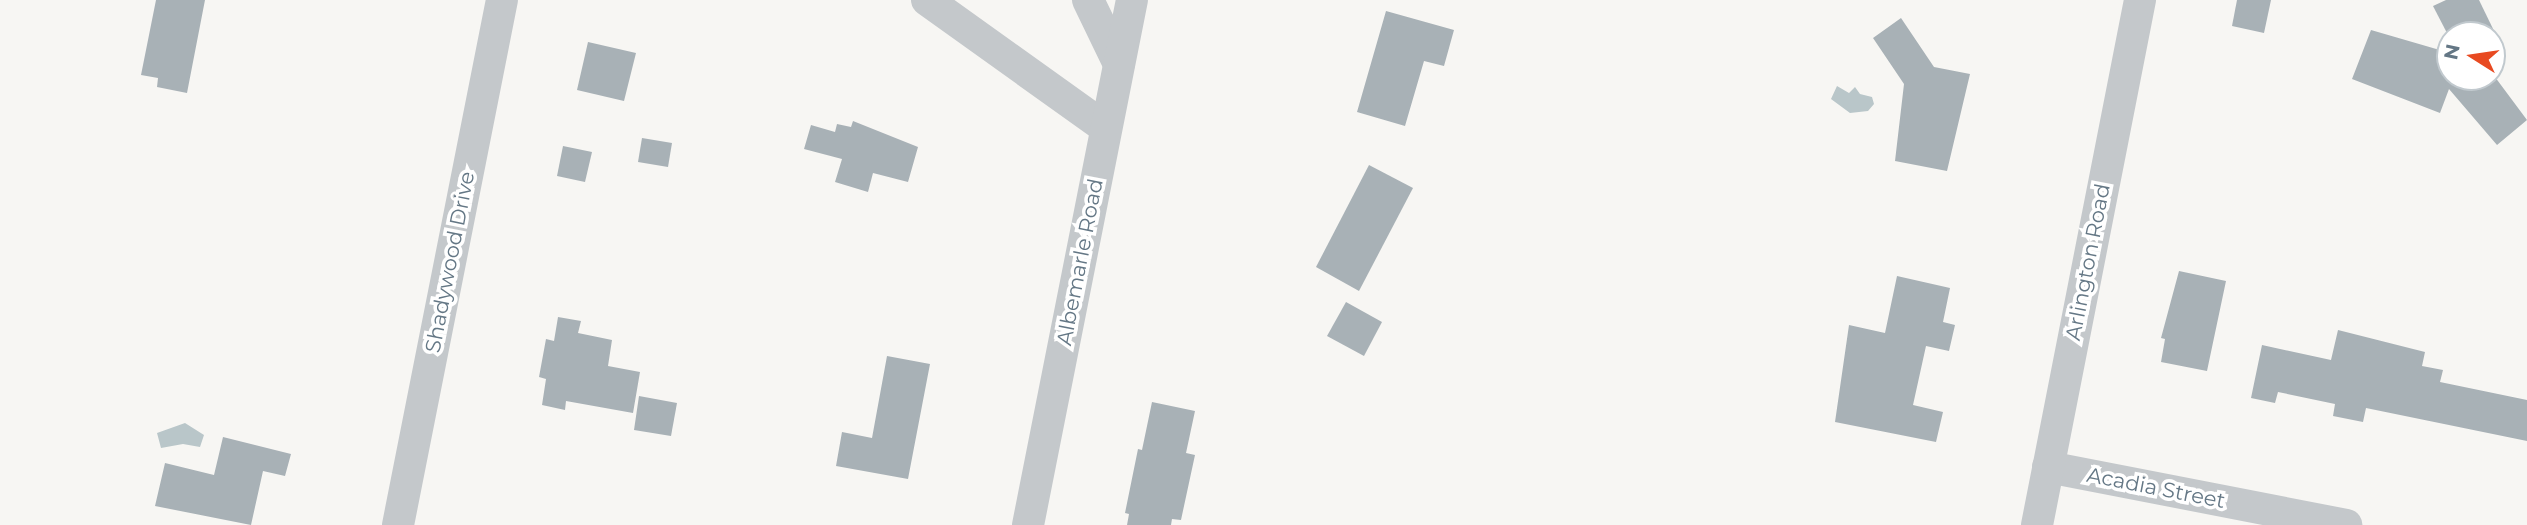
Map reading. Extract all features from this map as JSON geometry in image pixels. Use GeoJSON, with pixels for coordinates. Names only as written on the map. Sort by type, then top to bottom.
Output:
{"type":"FeatureCollection","features":[{"type":"Feature","properties":{"kind":"street","name":"Shadywood Drive"},"geometry":{"type":"LineString","coordinates":[[398,525],[502,0]]}},
{"type":"Feature","properties":{"kind":"street"},"geometry":{"type":"LineString","coordinates":[[927,0],[1106,128]]}},
{"type":"Feature","properties":{"kind":"street"},"geometry":{"type":"LineString","coordinates":[[1088,0],[1119,64]]}},
{"type":"Feature","properties":{"kind":"street","name":"Albemarle Road"},"geometry":{"type":"LineString","coordinates":[[1028,525],[1132,0]]}},
{"type":"Feature","properties":{"kind":"street","name":"Arlington Road"},"geometry":{"type":"LineString","coordinates":[[2037,525],[2140,0]]}},
{"type":"Feature","properties":{"kind":"street","name":"Acadia Street"},"geometry":{"type":"LineString","coordinates":[[2048,467],[2346,525]]}},
{"type":"Feature","properties":{"kind":"shaded area"},"geometry":{"type":"Polygon","coordinates":[[[1837,86],[1849,93],[1855,87],[1860,94],[1872,97],[1874,104],[1868,111],[1850,113],[1831,99],[1837,86]]]}},
{"type":"Feature","properties":{"kind":"shaded area"},"geometry":{"type":"Polygon","coordinates":[[[185,423],[204,435],[200,447],[183,444],[161,448],[157,433],[185,423]]]}},
{"type":"Feature","properties":{"kind":"building"},"geometry":{"type":"Polygon","coordinates":[[[156,0],[205,0],[187,93],[157,87],[158,78],[141,75],[156,0]]]}},
{"type":"Feature","properties":{"kind":"building"},"geometry":{"type":"Polygon","coordinates":[[[2237,0],[2271,0],[2264,33],[2232,26],[2237,0]]]}},
{"type":"Feature","properties":{"kind":"building"},"geometry":{"type":"Polygon","coordinates":[[[2446,0],[2479,0],[2489,21],[2441,21],[2433,6],[2446,0]]]}},
{"type":"Feature","properties":{"kind":"building"},"geometry":{"type":"Polygon","coordinates":[[[1386,11],[1454,30],[1444,66],[1424,61],[1405,126],[1357,112],[1386,11]]]}},
{"type":"Feature","properties":{"kind":"building"},"geometry":{"type":"Polygon","coordinates":[[[1901,18],[1934,67],[1970,74],[1947,171],[1895,161],[1904,84],[1873,38],[1901,18]]]}},
{"type":"Feature","properties":{"kind":"building"},"geometry":{"type":"Polygon","coordinates":[[[2371,30],[2436,49],[2436,91],[2448,91],[2440,113],[2352,79],[2371,30]]]}},
{"type":"Feature","properties":{"kind":"building"},"geometry":{"type":"Polygon","coordinates":[[[588,42],[636,53],[624,101],[577,90],[588,42]]]}},
{"type":"Feature","properties":{"kind":"building"},"geometry":{"type":"Polygon","coordinates":[[[2451,91],[2505,91],[2527,120],[2497,145],[2451,91]]]}},
{"type":"Feature","properties":{"kind":"building"},"geometry":{"type":"Polygon","coordinates":[[[853,121],[918,147],[908,182],[873,173],[868,192],[835,182],[842,159],[804,149],[811,125],[835,132],[837,124],[851,127],[853,121]]]}},
{"type":"Feature","properties":{"kind":"building"},"geometry":{"type":"Polygon","coordinates":[[[642,138],[672,143],[668,167],[638,162],[642,138]]]}},
{"type":"Feature","properties":{"kind":"building"},"geometry":{"type":"Polygon","coordinates":[[[563,146],[592,152],[585,182],[557,176],[563,146]]]}},
{"type":"Feature","properties":{"kind":"building"},"geometry":{"type":"Polygon","coordinates":[[[1369,165],[1413,188],[1359,291],[1316,267],[1369,165]]]}},
{"type":"Feature","properties":{"kind":"building"},"geometry":{"type":"Polygon","coordinates":[[[2179,271],[2226,281],[2207,371],[2161,362],[2165,339],[2161,338],[2179,271]]]}},
{"type":"Feature","properties":{"kind":"building"},"geometry":{"type":"Polygon","coordinates":[[[1897,276],[1950,288],[1943,322],[1955,325],[1949,351],[1926,346],[1913,405],[1943,412],[1936,442],[1835,422],[1849,325],[1885,333],[1897,276]]]}},
{"type":"Feature","properties":{"kind":"building"},"geometry":{"type":"Polygon","coordinates":[[[1346,302],[1382,322],[1364,356],[1327,336],[1346,302]]]}},
{"type":"Feature","properties":{"kind":"building"},"geometry":{"type":"Polygon","coordinates":[[[558,317],[581,321],[578,333],[612,340],[608,366],[640,372],[633,413],[566,401],[565,410],[542,405],[546,379],[539,377],[546,339],[554,341],[558,317]]]}},
{"type":"Feature","properties":{"kind":"building"},"geometry":{"type":"Polygon","coordinates":[[[2338,330],[2425,352],[2422,366],[2443,370],[2440,382],[2527,400],[2527,441],[2366,408],[2363,422],[2333,416],[2335,404],[2278,392],[2275,403],[2251,398],[2262,345],[2331,360],[2338,330]]]}},
{"type":"Feature","properties":{"kind":"building"},"geometry":{"type":"Polygon","coordinates":[[[887,356],[930,364],[908,479],[836,466],[842,432],[872,438],[887,356]]]}},
{"type":"Feature","properties":{"kind":"building"},"geometry":{"type":"Polygon","coordinates":[[[639,396],[677,403],[671,436],[634,430],[639,396]]]}},
{"type":"Feature","properties":{"kind":"building"},"geometry":{"type":"Polygon","coordinates":[[[1152,402],[1195,411],[1186,453],[1195,455],[1181,520],[1172,519],[1171,525],[1127,525],[1129,514],[1125,513],[1138,449],[1142,450],[1152,402]]]}},
{"type":"Feature","properties":{"kind":"building"},"geometry":{"type":"Polygon","coordinates":[[[223,437],[291,454],[285,476],[263,471],[251,525],[155,506],[165,463],[214,475],[223,437]]]}}]}
